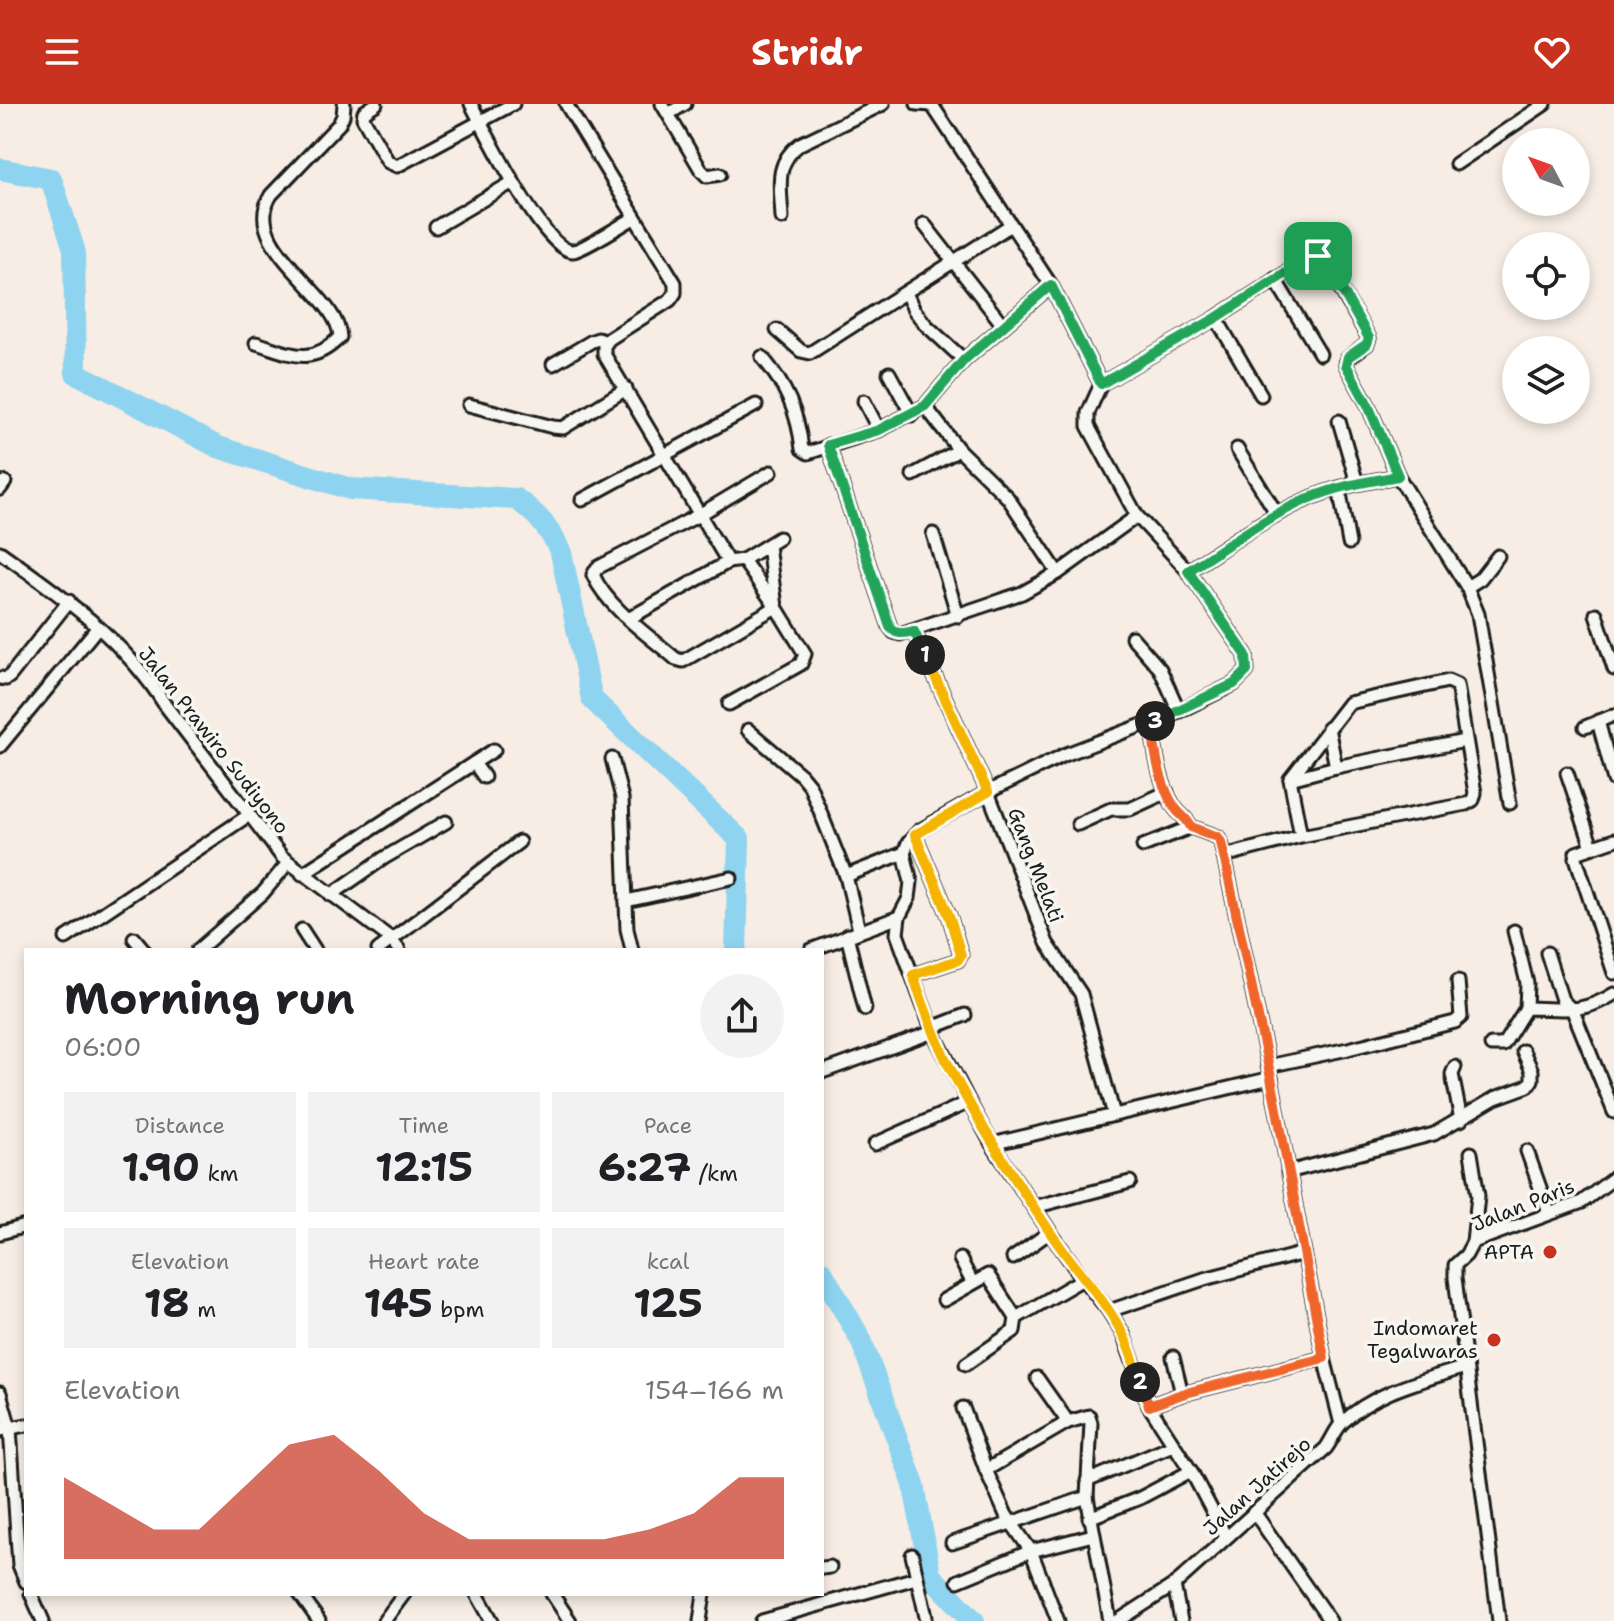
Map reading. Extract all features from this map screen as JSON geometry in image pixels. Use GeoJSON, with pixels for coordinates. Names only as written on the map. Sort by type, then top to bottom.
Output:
{"type":"FeatureCollection","features":[{"type":"Feature","properties":{"kind":"street"},"geometry":{"type":"LineString","coordinates":[[256,343],[307,357],[318,355],[340,337],[335,322],[278,249],[263,220],[271,195],[339,124],[344,104]]}},
{"type":"Feature","properties":{"kind":"street"},"geometry":{"type":"LineString","coordinates":[[376,104],[364,112],[363,118],[392,166],[513,104]]}},
{"type":"Feature","properties":{"kind":"street"},"geometry":{"type":"LineString","coordinates":[[471,104],[513,182],[554,241],[567,249],[578,249],[634,218]]}},
{"type":"Feature","properties":{"kind":"street"},"geometry":{"type":"LineString","coordinates":[[566,104],[675,283],[675,293],[670,300],[606,342],[604,354],[728,562]]}},
{"type":"Feature","properties":{"kind":"street"},"geometry":{"type":"LineString","coordinates":[[685,104],[665,109],[701,170],[707,176],[720,174]]}},
{"type":"Feature","properties":{"kind":"street"},"geometry":{"type":"LineString","coordinates":[[782,218],[781,168],[790,152],[800,144],[883,104]]}},
{"type":"Feature","properties":{"kind":"street"},"geometry":{"type":"LineString","coordinates":[[917,104],[933,104],[1051,285],[1101,384]]}},
{"type":"Feature","properties":{"kind":"street"},"geometry":{"type":"LineString","coordinates":[[1456,164],[1545,104]]}},
{"type":"Feature","properties":{"kind":"street"},"geometry":{"type":"LineString","coordinates":[[436,227],[513,182]]}},
{"type":"Feature","properties":{"kind":"street"},"geometry":{"type":"LineString","coordinates":[[924,224],[1003,325]]}},
{"type":"Feature","properties":{"kind":"street"},"geometry":{"type":"LineString","coordinates":[[777,330],[801,351],[810,353],[1011,225]]}},
{"type":"Feature","properties":{"kind":"street"},"geometry":{"type":"LineString","coordinates":[[846,876],[904,853],[915,835],[988,792],[1064,755],[1179,711],[1234,684],[1244,675],[1248,663],[1246,655],[1188,571],[1137,516],[1088,426],[1088,413],[1101,384],[1216,318],[1311,257],[1318,256],[1327,263],[1369,338],[1367,344],[1348,357],[1346,365],[1368,405],[1398,476],[1467,587],[1478,614],[1510,803]]}},
{"type":"Feature","properties":{"kind":"street"},"geometry":{"type":"LineString","coordinates":[[1275,279],[1320,354]]}},
{"type":"Feature","properties":{"kind":"street"},"geometry":{"type":"LineString","coordinates":[[762,357],[778,376],[795,409],[804,453],[879,430],[912,415],[925,406],[964,360],[1051,285]]}},
{"type":"Feature","properties":{"kind":"street"},"geometry":{"type":"LineString","coordinates":[[906,293],[926,325],[964,360]]}},
{"type":"Feature","properties":{"kind":"street"},"geometry":{"type":"LineString","coordinates":[[1216,318],[1261,395]]}},
{"type":"Feature","properties":{"kind":"street"},"geometry":{"type":"LineString","coordinates":[[553,364],[592,341],[602,339],[606,342]]}},
{"type":"Feature","properties":{"kind":"street"},"geometry":{"type":"LineString","coordinates":[[889,373],[912,415]]}},
{"type":"Feature","properties":{"kind":"street"},"geometry":{"type":"LineString","coordinates":[[469,405],[563,428],[626,389]]}},
{"type":"Feature","properties":{"kind":"street"},"geometry":{"type":"LineString","coordinates":[[864,401],[879,430]]}},
{"type":"Feature","properties":{"kind":"street"},"geometry":{"type":"LineString","coordinates":[[582,500],[756,405]]}},
{"type":"Feature","properties":{"kind":"street"},"geometry":{"type":"LineString","coordinates":[[925,406],[959,450],[1018,512],[1058,573]]}},
{"type":"Feature","properties":{"kind":"street"},"geometry":{"type":"LineString","coordinates":[[1339,421],[1357,483]]}},
{"type":"Feature","properties":{"kind":"street"},"geometry":{"type":"LineString","coordinates":[[828,445],[890,627],[900,634],[1022,593],[1058,573],[1137,516]]}},
{"type":"Feature","properties":{"kind":"street"},"geometry":{"type":"LineString","coordinates":[[1237,449],[1277,514]]}},
{"type":"Feature","properties":{"kind":"street"},"geometry":{"type":"LineString","coordinates":[[913,475],[959,450]]}},
{"type":"Feature","properties":{"kind":"street"},"geometry":{"type":"LineString","coordinates":[[771,472],[594,571],[593,575],[600,592],[676,659],[683,661],[776,607]]}},
{"type":"Feature","properties":{"kind":"street"},"geometry":{"type":"LineString","coordinates":[[1188,571],[1277,514],[1308,499],[1357,483],[1398,476]]}},
{"type":"Feature","properties":{"kind":"street"},"geometry":{"type":"LineString","coordinates":[[1339,488],[1349,543]]}},
{"type":"Feature","properties":{"kind":"street"},"geometry":{"type":"LineString","coordinates":[[933,534],[958,616]]}},
{"type":"Feature","properties":{"kind":"street"},"geometry":{"type":"LineString","coordinates":[[630,618],[728,562],[743,560],[779,538]]}},
{"type":"Feature","properties":{"kind":"street"},"geometry":{"type":"LineString","coordinates":[[768,545],[776,607]]}},
{"type":"Feature","properties":{"kind":"street","name":"Jalan Prawiro Sudiyono"},"geometry":{"type":"LineString","coordinates":[[0,552],[69,601],[151,681],[165,705],[288,863],[390,938],[398,948]]}},
{"type":"Feature","properties":{"kind":"street"},"geometry":{"type":"LineString","coordinates":[[1467,587],[1480,579],[1498,556]]}},
{"type":"Feature","properties":{"kind":"street"},"geometry":{"type":"LineString","coordinates":[[729,704],[804,660],[805,654],[743,560]]}},
{"type":"Feature","properties":{"kind":"street"},"geometry":{"type":"LineString","coordinates":[[0,678],[10,676],[69,601]]}},
{"type":"Feature","properties":{"kind":"street"},"geometry":{"type":"LineString","coordinates":[[1596,614],[1614,669]]}},
{"type":"Feature","properties":{"kind":"street"},"geometry":{"type":"LineString","coordinates":[[0,746],[98,627]]}},
{"type":"Feature","properties":{"kind":"street","name":"Gang Melati"},"geometry":{"type":"LineString","coordinates":[[914,631],[988,792],[1047,943],[1081,994],[1114,1115]]}},
{"type":"Feature","properties":{"kind":"street"},"geometry":{"type":"LineString","coordinates":[[1132,637],[1160,669],[1179,711]]}},
{"type":"Feature","properties":{"kind":"street"},"geometry":{"type":"LineString","coordinates":[[1224,856],[1301,836],[1466,804],[1473,800],[1475,793],[1457,685],[1448,681],[1349,703],[1290,779],[1301,836]]}},
{"type":"Feature","properties":{"kind":"street"},"geometry":{"type":"LineString","coordinates":[[1585,727],[1614,715]]}},
{"type":"Feature","properties":{"kind":"street"},"geometry":{"type":"LineString","coordinates":[[1598,721],[1614,780]]}},
{"type":"Feature","properties":{"kind":"street"},"geometry":{"type":"LineString","coordinates":[[1152,722],[1159,768],[1167,792],[1173,806],[1191,827]]}},
{"type":"Feature","properties":{"kind":"street"},"geometry":{"type":"LineString","coordinates":[[1328,728],[1336,767]]}},
{"type":"Feature","properties":{"kind":"street"},"geometry":{"type":"LineString","coordinates":[[748,730],[810,786],[846,876],[865,1009]]}},
{"type":"Feature","properties":{"kind":"street"},"geometry":{"type":"LineString","coordinates":[[1290,779],[1465,741]]}},
{"type":"Feature","properties":{"kind":"street"},"geometry":{"type":"LineString","coordinates":[[302,874],[494,750]]}},
{"type":"Feature","properties":{"kind":"street"},"geometry":{"type":"LineString","coordinates":[[612,759],[622,798],[627,929],[632,948]]}},
{"type":"Feature","properties":{"kind":"street"},"geometry":{"type":"LineString","coordinates":[[474,763],[484,777]]}},
{"type":"Feature","properties":{"kind":"street"},"geometry":{"type":"LineString","coordinates":[[1567,773],[1592,847]]}},
{"type":"Feature","properties":{"kind":"street"},"geometry":{"type":"LineString","coordinates":[[1078,824],[1111,809],[1130,809],[1167,792]]}},
{"type":"Feature","properties":{"kind":"street"},"geometry":{"type":"LineString","coordinates":[[66,938],[249,815]]}},
{"type":"Feature","properties":{"kind":"street"},"geometry":{"type":"LineString","coordinates":[[331,895],[384,858],[446,822]]}},
{"type":"Feature","properties":{"kind":"street"},"geometry":{"type":"LineString","coordinates":[[1143,846],[1191,827],[1218,837],[1269,1072],[1324,1358],[1341,1424]]}},
{"type":"Feature","properties":{"kind":"street"},"geometry":{"type":"LineString","coordinates":[[913,975],[958,960],[961,955],[950,918],[915,835]]}},
{"type":"Feature","properties":{"kind":"street"},"geometry":{"type":"LineString","coordinates":[[1614,840],[1576,855],[1614,973]]}},
{"type":"Feature","properties":{"kind":"street"},"geometry":{"type":"LineString","coordinates":[[380,948],[519,842]]}},
{"type":"Feature","properties":{"kind":"street"},"geometry":{"type":"LineString","coordinates":[[904,853],[911,882],[909,898],[899,917],[897,934],[933,1030],[992,1144],[1123,1334],[1149,1406],[1191,1471],[1226,1537]]}},
{"type":"Feature","properties":{"kind":"street"},"geometry":{"type":"LineString","coordinates":[[200,948],[263,893],[288,863]]}},
{"type":"Feature","properties":{"kind":"street"},"geometry":{"type":"LineString","coordinates":[[626,901],[731,878]]}},
{"type":"Feature","properties":{"kind":"street"},"geometry":{"type":"LineString","coordinates":[[816,948],[899,917]]}},
{"type":"Feature","properties":{"kind":"street"},"geometry":{"type":"LineString","coordinates":[[302,930],[314,948]]}},
{"type":"Feature","properties":{"kind":"street"},"geometry":{"type":"LineString","coordinates":[[1491,1045],[1503,1045],[1526,1008],[1527,983],[1514,931]]}},
{"type":"Feature","properties":{"kind":"street"},"geometry":{"type":"LineString","coordinates":[[134,938],[142,948]]}},
{"type":"Feature","properties":{"kind":"street"},"geometry":{"type":"LineString","coordinates":[[1547,953],[1562,1000],[1573,1011],[1614,1112]]}},
{"type":"Feature","properties":{"kind":"street"},"geometry":{"type":"LineString","coordinates":[[992,1144],[1114,1115],[1455,1022],[1461,1017],[1458,981]]}},
{"type":"Feature","properties":{"kind":"street"},"geometry":{"type":"LineString","coordinates":[[1526,1008],[1573,1011],[1614,994]]}},
{"type":"Feature","properties":{"kind":"street"},"geometry":{"type":"LineString","coordinates":[[824,1071],[965,1015]]}},
{"type":"Feature","properties":{"kind":"street"},"geometry":{"type":"LineString","coordinates":[[1288,1172],[1434,1134],[1495,1098],[1528,1086],[1532,1071],[1523,1051]]}},
{"type":"Feature","properties":{"kind":"street"},"geometry":{"type":"LineString","coordinates":[[1455,1067],[1452,1074],[1461,1120]]}},
{"type":"Feature","properties":{"kind":"street"},"geometry":{"type":"LineString","coordinates":[[875,1144],[969,1102]]}},
{"type":"Feature","properties":{"kind":"street"},"geometry":{"type":"LineString","coordinates":[[1527,1151],[1549,1213]]}},
{"type":"Feature","properties":{"kind":"street"},"geometry":{"type":"LineString","coordinates":[[1471,1153],[1478,1196],[1473,1242]]}},
{"type":"Feature","properties":{"kind":"street","name":"Jalan Paris"},"geometry":{"type":"LineString","coordinates":[[1499,1621],[1465,1367],[1455,1265],[1466,1255],[1473,1242],[1582,1202],[1614,1178]]}},
{"type":"Feature","properties":{"kind":"street"},"geometry":{"type":"LineString","coordinates":[[1034,1207],[1130,1182]]}},
{"type":"Feature","properties":{"kind":"street"},"geometry":{"type":"LineString","coordinates":[[0,1233],[24,1227]]}},
{"type":"Feature","properties":{"kind":"street"},"geometry":{"type":"LineString","coordinates":[[1013,1258],[1050,1232]]}},
{"type":"Feature","properties":{"kind":"street"},"geometry":{"type":"LineString","coordinates":[[1109,1311],[1204,1279],[1304,1253]]}},
{"type":"Feature","properties":{"kind":"street"},"geometry":{"type":"LineString","coordinates":[[960,1259],[972,1282]]}},
{"type":"Feature","properties":{"kind":"street"},"geometry":{"type":"LineString","coordinates":[[944,1300],[984,1275],[989,1276],[1016,1318],[1014,1331],[966,1364]]}},
{"type":"Feature","properties":{"kind":"street"},"geometry":{"type":"LineString","coordinates":[[1016,1318],[1083,1279]]}},
{"type":"Feature","properties":{"kind":"street"},"geometry":{"type":"LineString","coordinates":[[1173,1357],[1182,1394]]}},
{"type":"Feature","properties":{"kind":"street"},"geometry":{"type":"LineString","coordinates":[[1149,1406],[1182,1394],[1324,1358]]}},
{"type":"Feature","properties":{"kind":"street","name":"Jalan Jatirejo"},"geometry":{"type":"LineString","coordinates":[[1118,1621],[1174,1585],[1326,1448],[1341,1424],[1368,1404],[1397,1389],[1465,1367]]}},
{"type":"Feature","properties":{"kind":"street"},"geometry":{"type":"LineString","coordinates":[[1037,1378],[1068,1422]]}},
{"type":"Feature","properties":{"kind":"street"},"geometry":{"type":"LineString","coordinates":[[0,1393],[19,1565],[24,1577]]}},
{"type":"Feature","properties":{"kind":"street"},"geometry":{"type":"LineString","coordinates":[[963,1408],[986,1470],[1010,1522],[1031,1551],[1058,1621]]}},
{"type":"Feature","properties":{"kind":"street"},"geometry":{"type":"LineString","coordinates":[[986,1470],[1068,1422],[1087,1415],[1090,1418],[1089,1518],[1110,1621]]}},
{"type":"Feature","properties":{"kind":"street"},"geometry":{"type":"LineString","coordinates":[[1087,1481],[1173,1445]]}},
{"type":"Feature","properties":{"kind":"street"},"geometry":{"type":"LineString","coordinates":[[1089,1518],[1140,1498],[1191,1471]]}},
{"type":"Feature","properties":{"kind":"street"},"geometry":{"type":"LineString","coordinates":[[952,1543],[1087,1497]]}},
{"type":"Feature","properties":{"kind":"street"},"geometry":{"type":"LineString","coordinates":[[1254,1512],[1330,1621]]}},
{"type":"Feature","properties":{"kind":"street"},"geometry":{"type":"LineString","coordinates":[[958,1581],[1031,1551],[1093,1535]]}},
{"type":"Feature","properties":{"kind":"street"},"geometry":{"type":"LineString","coordinates":[[912,1555],[926,1617]]}},
{"type":"Feature","properties":{"kind":"street"},"geometry":{"type":"LineString","coordinates":[[762,1621],[916,1578]]}},
{"type":"Feature","properties":{"kind":"street"},"geometry":{"type":"LineString","coordinates":[[1174,1585],[1181,1621]]}},
{"type":"Feature","properties":{"kind":"street"},"geometry":{"type":"LineString","coordinates":[[32,1596],[43,1621]]}},
{"type":"Feature","properties":{"kind":"street"},"geometry":{"type":"LineString","coordinates":[[301,1596],[319,1621]]}},
{"type":"Feature","properties":{"kind":"street"},"geometry":{"type":"LineString","coordinates":[[384,1621],[403,1596]]}},
{"type":"Feature","properties":{"kind":"street"},"geometry":{"type":"LineString","coordinates":[[478,1596],[492,1621]]}},
{"type":"Feature","properties":{"kind":"street"},"geometry":{"type":"LineString","coordinates":[[553,1596],[570,1621]]}},
{"type":"Feature","properties":{"kind":"street"},"geometry":{"type":"LineString","coordinates":[[700,1621],[704,1596]]}},
{"type":"Feature","properties":{"kind":"waterway"},"geometry":{"type":"LineString","coordinates":[[0,169],[51,179],[74,249],[76,373],[218,447],[350,489],[516,499],[537,516],[561,553],[592,699],[739,839],[736,948]]}},
{"type":"Feature","properties":{"kind":"waterway"},"geometry":{"type":"LineString","coordinates":[[824,1275],[861,1340],[914,1485],[930,1575],[974,1621]]}},
{"type":"Feature","properties":{"kind":"place","name":"APTA"},"geometry":{"type":"Point","coordinates":[1550,1252]}},
{"type":"Feature","properties":{"kind":"place","name":"Indomaret Tegalwaras"},"geometry":{"type":"Point","coordinates":[1494,1340]}},
{"type":"Feature","properties":{"kind":"route"},"geometry":{"type":"LineString","coordinates":[[1318,256],[1327,263],[1369,338],[1367,344],[1348,357],[1346,365],[1368,405],[1398,476],[1357,483],[1308,499],[1277,514],[1188,571],[1246,655],[1247,671],[1234,684],[1152,722],[1159,768],[1173,806],[1191,827],[1218,837],[1221,842],[1271,1078],[1324,1358],[1182,1394],[1149,1406],[1123,1334],[992,1144],[948,1064],[913,975],[958,960],[961,955],[950,918],[915,835],[988,792],[914,631],[900,634],[890,627],[828,445],[879,430],[925,406],[964,360],[1051,285],[1101,384],[1216,318],[1311,257],[1318,256]]}}]}
